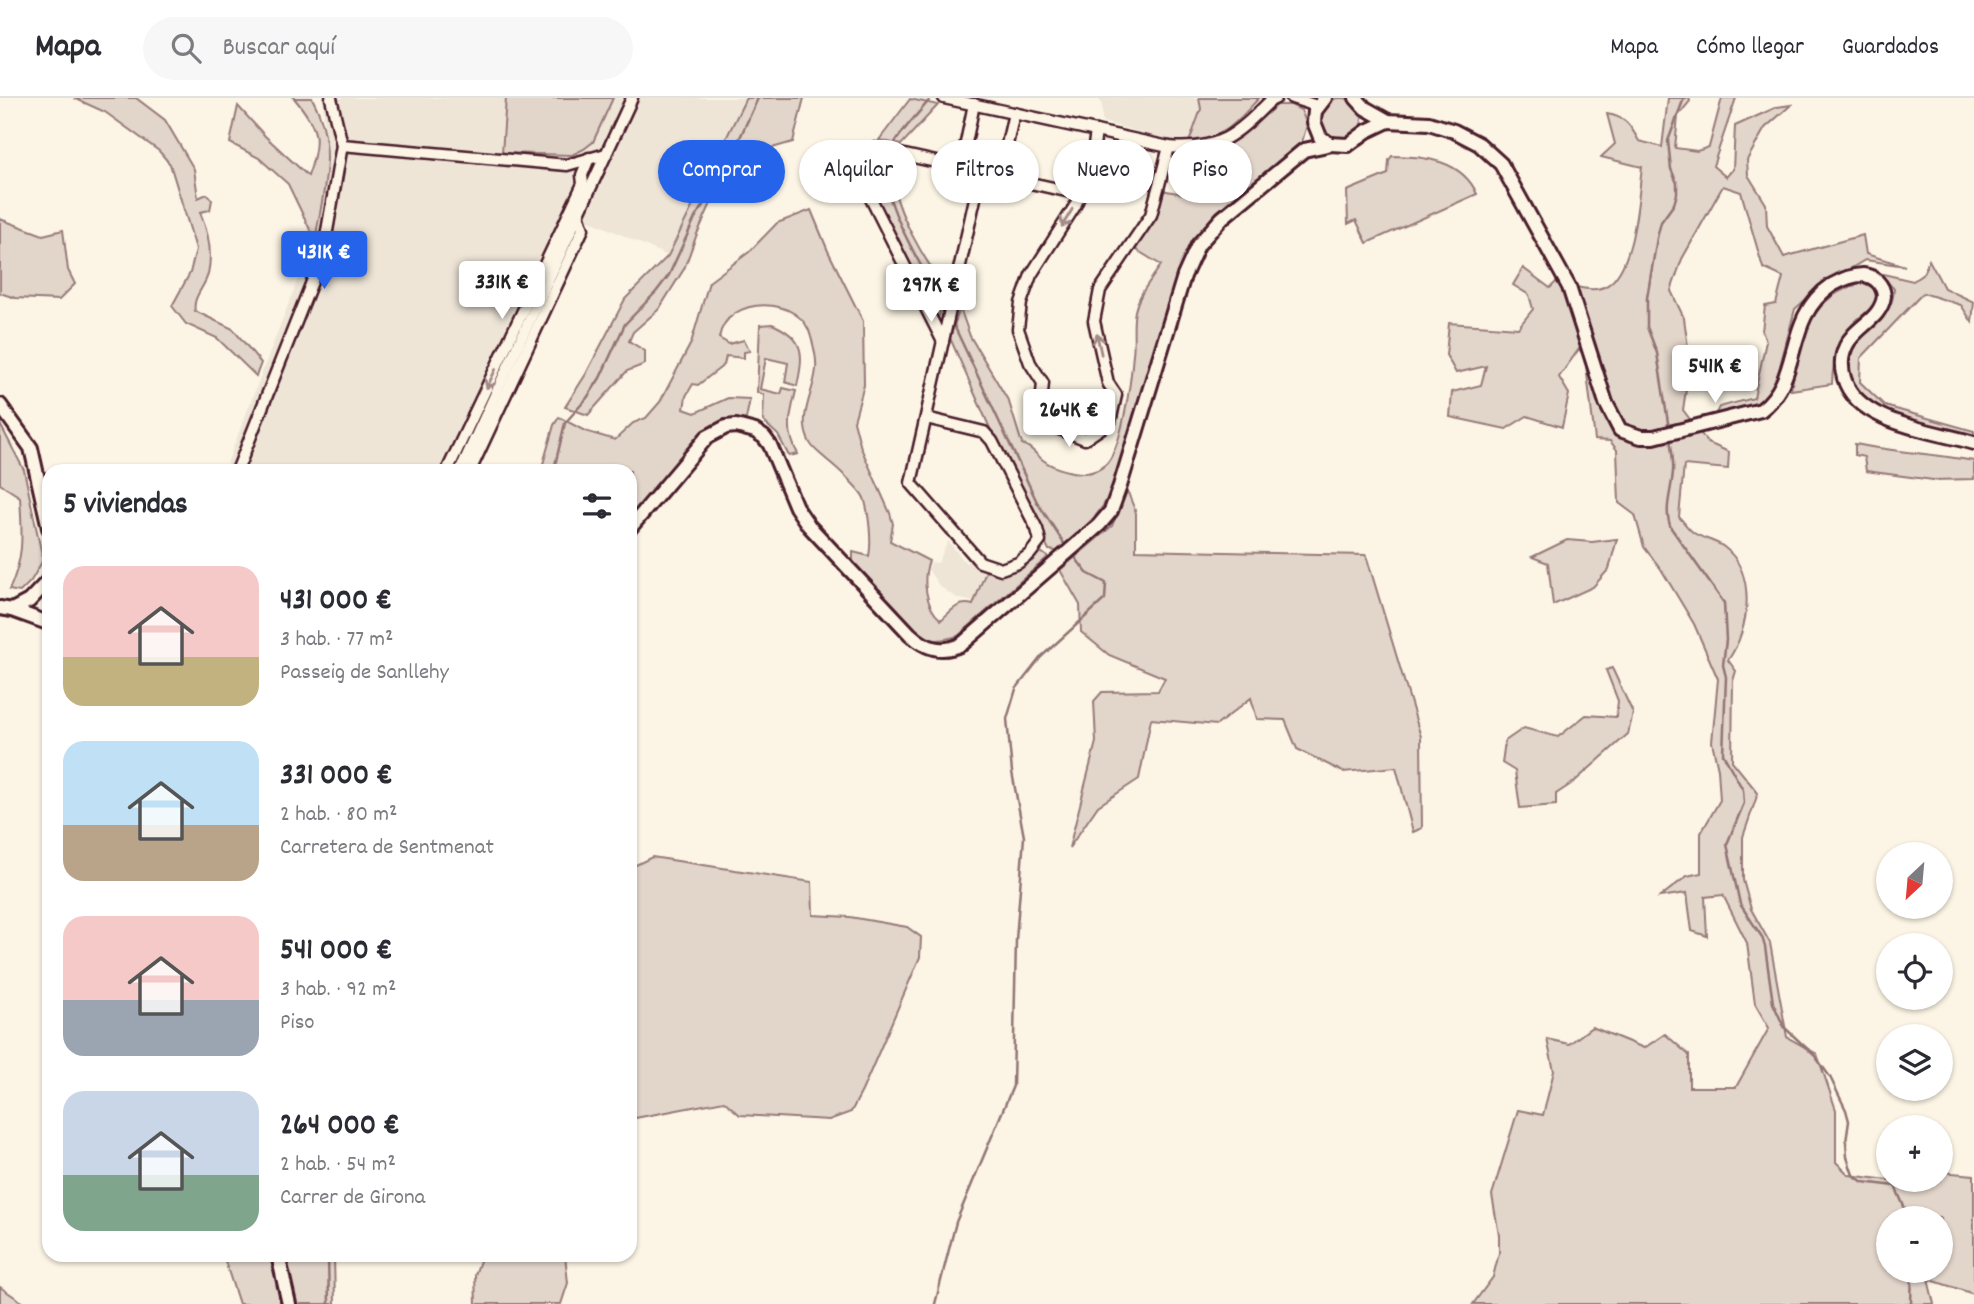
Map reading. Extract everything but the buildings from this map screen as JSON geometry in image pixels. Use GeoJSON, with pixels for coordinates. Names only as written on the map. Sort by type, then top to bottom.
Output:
{"type":"FeatureCollection","features":[{"type":"Feature","properties":{"kind":"main road"},"geometry":{"type":"LineString","coordinates":[[1359,101],[1388,121]]}},
{"type":"Feature","properties":{"kind":"main road"},"geometry":{"type":"LineString","coordinates":[[1359,101],[1367,122],[1363,134]]}},
{"type":"Feature","properties":{"kind":"main road"},"geometry":{"type":"LineString","coordinates":[[1321,102],[1314,116],[1315,126],[1320,137],[1332,144]]}},
{"type":"Feature","properties":{"kind":"main road"},"geometry":{"type":"LineString","coordinates":[[1304,150],[1332,144],[1348,145],[1388,121],[1429,123],[1454,131],[1479,144],[1501,164],[1569,286],[1605,403],[1620,430],[1641,437],[1654,437],[1761,410],[1782,386],[1801,321],[1813,303],[1837,282],[1863,275],[1872,277],[1879,283],[1885,296],[1879,312],[1856,332],[1846,346],[1842,371],[1852,394],[1865,407],[1883,417],[1974,443]]}},
{"type":"Feature","properties":{"kind":"main road"},"geometry":{"type":"LineString","coordinates":[[637,520],[707,438],[726,427],[746,427],[760,434],[770,445],[796,507],[809,526],[910,634],[925,646],[940,650],[962,644],[1108,516],[1131,455],[1180,289],[1194,252],[1212,228],[1304,150],[1315,126]]}},
{"type":"Feature","properties":{"kind":"main road"},"geometry":{"type":"LineString","coordinates":[[0,405],[31,448],[42,497]]}},
{"type":"Feature","properties":{"kind":"main road"},"geometry":{"type":"LineString","coordinates":[[6,609],[29,601],[42,588]]}},
{"type":"Feature","properties":{"kind":"main road"},"geometry":{"type":"LineString","coordinates":[[42,596],[39,608],[42,613]]}},
{"type":"Feature","properties":{"kind":"main road"},"geometry":{"type":"LineString","coordinates":[[6,609],[42,622]]}},
{"type":"Feature","properties":{"kind":"main road"},"geometry":{"type":"LineString","coordinates":[[280,1262],[289,1304]]}},
{"type":"Feature","properties":{"kind":"street"},"geometry":{"type":"LineString","coordinates":[[463,464],[632,98]]}},
{"type":"Feature","properties":{"kind":"street"},"geometry":{"type":"LineString","coordinates":[[943,98],[1168,147]]}},
{"type":"Feature","properties":{"kind":"street"},"geometry":{"type":"LineString","coordinates":[[1292,98],[1321,102]]}},
{"type":"Feature","properties":{"kind":"street"},"geometry":{"type":"LineString","coordinates":[[240,464],[323,254],[342,145],[330,99]]}},
{"type":"Feature","properties":{"kind":"street"},"geometry":{"type":"LineString","coordinates":[[1224,140],[1238,131],[1272,99]]}},
{"type":"Feature","properties":{"kind":"street"},"geometry":{"type":"LineString","coordinates":[[967,140],[974,104]]}},
{"type":"Feature","properties":{"kind":"street"},"geometry":{"type":"LineString","coordinates":[[1008,140],[1014,113]]}},
{"type":"Feature","properties":{"kind":"street"},"geometry":{"type":"LineString","coordinates":[[1095,140],[1096,131]]}},
{"type":"Feature","properties":{"kind":"street"},"geometry":{"type":"LineString","coordinates":[[342,145],[567,164],[606,154]]}},
{"type":"Feature","properties":{"kind":"street"},"geometry":{"type":"LineString","coordinates":[[931,161],[873,148],[862,163],[864,185],[943,342]]}},
{"type":"Feature","properties":{"kind":"street"},"geometry":{"type":"LineString","coordinates":[[1075,203],[1031,275],[1021,303],[1018,329],[1030,363],[1042,383],[1041,404],[1057,428],[1085,439],[1110,422],[1115,396],[1108,383],[1094,321],[1100,290],[1151,215],[1168,151]]}},
{"type":"Feature","properties":{"kind":"street"},"geometry":{"type":"LineString","coordinates":[[450,464],[583,184],[582,175],[589,158]]}},
{"type":"Feature","properties":{"kind":"street"},"geometry":{"type":"LineString","coordinates":[[567,164],[593,182]]}},
{"type":"Feature","properties":{"kind":"street"},"geometry":{"type":"LineString","coordinates":[[926,418],[984,432],[992,441],[1037,529],[1040,541],[1030,554],[1001,569],[980,562],[911,483],[974,203]]}},
{"type":"Feature","properties":{"kind":"street"},"geometry":{"type":"LineString","coordinates":[[473,464],[583,229],[578,214]]}},
{"type":"Feature","properties":{"kind":"shaded area"},"geometry":{"type":"Polygon","coordinates":[[[74,98],[136,98],[165,120],[194,169],[198,198],[207,194],[212,200],[210,210],[200,212],[207,234],[210,258],[208,274],[195,301],[195,311],[233,329],[261,363],[256,376],[217,338],[186,324],[172,306],[190,273],[196,249],[170,164],[159,151],[105,112],[74,98]]]}},
{"type":"Feature","properties":{"kind":"shaded area"},"geometry":{"type":"Polygon","coordinates":[[[294,98],[312,98],[325,133],[327,168],[315,240],[288,184],[259,158],[230,143],[238,106],[265,136],[308,176],[315,153],[315,135],[309,118],[294,98]]]}},
{"type":"Feature","properties":{"kind":"shaded area"},"geometry":{"type":"Polygon","coordinates":[[[323,98],[746,98],[725,140],[658,140],[658,203],[694,203],[668,256],[580,216],[463,464],[227,464],[305,261],[326,153],[323,98]]]}},
{"type":"Feature","properties":{"kind":"shaded area"},"geometry":{"type":"Polygon","coordinates":[[[506,98],[613,98],[593,142],[572,155],[502,153],[506,98]]]}},
{"type":"Feature","properties":{"kind":"shaded area"},"geometry":{"type":"Polygon","coordinates":[[[746,98],[804,98],[793,142],[785,144],[785,140],[725,140],[746,98]]]}},
{"type":"Feature","properties":{"kind":"shaded area"},"geometry":{"type":"Polygon","coordinates":[[[1099,98],[1199,98],[1201,109],[1190,140],[1169,140],[1102,122],[1099,98]]]}},
{"type":"Feature","properties":{"kind":"shaded area"},"geometry":{"type":"Polygon","coordinates":[[[1199,98],[1259,98],[1228,129],[1205,140],[1190,140],[1201,109],[1199,98]]]}},
{"type":"Feature","properties":{"kind":"shaded area"},"geometry":{"type":"Polygon","coordinates":[[[1341,98],[1356,104],[1362,119],[1356,134],[1341,140],[1326,134],[1320,119],[1326,104],[1341,98]]]}},
{"type":"Feature","properties":{"kind":"shaded area"},"geometry":{"type":"Polygon","coordinates":[[[1668,98],[1689,98],[1690,101],[1678,116],[1675,148],[1697,151],[1709,147],[1722,98],[1736,98],[1713,166],[1726,177],[1733,169],[1735,126],[1777,107],[1791,105],[1765,128],[1747,160],[1748,175],[1766,204],[1767,226],[1784,257],[1863,235],[1866,254],[1905,266],[1865,260],[1821,286],[1795,309],[1775,385],[1760,405],[1715,415],[1719,407],[1754,398],[1766,341],[1762,331],[1765,306],[1776,304],[1783,277],[1763,268],[1741,192],[1723,186],[1682,259],[1671,291],[1684,318],[1690,362],[1683,410],[1708,443],[1729,452],[1728,469],[1684,465],[1679,517],[1694,533],[1724,547],[1735,558],[1746,586],[1745,618],[1728,660],[1736,671],[1733,681],[1732,761],[1758,793],[1743,837],[1743,880],[1751,909],[1770,943],[1787,1037],[1817,1054],[1836,1110],[1836,1162],[1849,1175],[1876,1178],[1876,1192],[1953,1192],[1953,1173],[1974,1175],[1974,1294],[1940,1283],[1953,1283],[1953,1206],[1876,1206],[1876,1283],[1929,1283],[1934,1304],[1473,1304],[1493,1277],[1499,1253],[1499,1235],[1492,1195],[1518,1110],[1543,1115],[1554,1071],[1547,1039],[1569,1044],[1592,1027],[1644,1048],[1665,1034],[1689,1055],[1689,1087],[1736,1087],[1769,1028],[1755,1004],[1747,943],[1723,895],[1705,897],[1707,936],[1692,931],[1687,893],[1660,897],[1687,876],[1701,873],[1701,833],[1720,800],[1718,769],[1712,742],[1718,679],[1694,624],[1661,569],[1644,547],[1635,515],[1619,503],[1617,450],[1610,441],[1595,440],[1585,357],[1579,349],[1559,377],[1569,394],[1562,427],[1527,416],[1506,429],[1450,417],[1452,392],[1481,385],[1486,366],[1456,373],[1446,355],[1449,323],[1518,328],[1533,309],[1529,295],[1513,285],[1523,268],[1550,288],[1557,281],[1594,289],[1606,286],[1616,278],[1629,249],[1633,232],[1642,167],[1601,157],[1615,144],[1607,114],[1619,117],[1627,123],[1639,141],[1662,147],[1668,98]]]}},
{"type":"Feature","properties":{"kind":"shaded area"},"geometry":{"type":"Polygon","coordinates":[[[910,99],[938,105],[906,140],[879,140],[910,99]]]}},
{"type":"Feature","properties":{"kind":"shaded area"},"geometry":{"type":"Polygon","coordinates":[[[1277,105],[1291,105],[1301,110],[1307,125],[1302,142],[1252,183],[1252,140],[1235,140],[1277,105]]]}},
{"type":"Feature","properties":{"kind":"shaded area"},"geometry":{"type":"Polygon","coordinates":[[[1392,156],[1441,162],[1462,174],[1477,194],[1367,243],[1356,220],[1348,224],[1347,191],[1388,174],[1392,156]]]}},
{"type":"Feature","properties":{"kind":"shaded area"},"geometry":{"type":"Polygon","coordinates":[[[1161,190],[1168,191],[1168,203],[1227,203],[1204,227],[1190,251],[1121,472],[1114,486],[1102,508],[1087,524],[1057,551],[1049,550],[996,442],[950,338],[960,308],[970,336],[1009,402],[1022,444],[1047,463],[1062,470],[1087,473],[1102,468],[1118,442],[1125,411],[1137,304],[1161,265],[1135,249],[1154,218],[1161,190]]]}},
{"type":"Feature","properties":{"kind":"shaded area"},"geometry":{"type":"Polygon","coordinates":[[[694,203],[711,203],[684,269],[659,309],[633,332],[629,341],[645,351],[645,364],[627,371],[588,415],[565,407],[586,374],[625,299],[668,256],[694,203]]]}},
{"type":"Feature","properties":{"kind":"shaded area"},"geometry":{"type":"Polygon","coordinates":[[[878,203],[898,203],[921,250],[946,287],[938,320],[878,203]]]}},
{"type":"Feature","properties":{"kind":"shaded area"},"geometry":{"type":"Polygon","coordinates":[[[811,210],[863,321],[864,385],[854,421],[861,448],[890,513],[893,524],[890,541],[929,561],[926,592],[931,608],[941,620],[959,605],[973,605],[986,571],[1015,568],[1041,552],[1048,557],[958,636],[937,640],[921,634],[900,616],[853,564],[853,552],[869,556],[870,527],[864,498],[809,441],[805,414],[815,378],[814,349],[805,323],[794,313],[780,307],[749,307],[735,313],[725,324],[719,338],[729,344],[744,340],[750,351],[744,352],[744,358],[726,356],[724,365],[698,385],[693,384],[686,396],[684,409],[695,413],[728,398],[750,399],[746,419],[712,425],[699,436],[637,511],[637,464],[543,464],[554,425],[559,417],[585,431],[615,440],[633,423],[646,418],[660,402],[691,343],[709,282],[749,252],[777,223],[811,210]]]}},
{"type":"Feature","properties":{"kind":"shaded area"},"geometry":{"type":"Polygon","coordinates":[[[0,219],[43,235],[63,230],[68,270],[75,284],[59,300],[15,298],[0,293],[0,219]]]}},
{"type":"Feature","properties":{"kind":"shaded area"},"geometry":{"type":"Polygon","coordinates":[[[1929,260],[1944,288],[1974,302],[1972,322],[1961,305],[1923,293],[1861,358],[1860,382],[1885,406],[1974,431],[1974,437],[1921,423],[1883,408],[1867,398],[1856,386],[1850,371],[1852,348],[1885,314],[1893,299],[1894,289],[1879,273],[1913,281],[1923,274],[1929,260]]]}},
{"type":"Feature","properties":{"kind":"shaded area"},"geometry":{"type":"Polygon","coordinates":[[[1864,283],[1873,288],[1878,298],[1841,340],[1835,356],[1832,384],[1791,390],[1803,338],[1819,309],[1845,289],[1864,283]]]}},
{"type":"Feature","properties":{"kind":"shaded area"},"geometry":{"type":"Polygon","coordinates":[[[772,324],[791,335],[800,348],[801,365],[797,386],[785,382],[788,363],[766,358],[760,389],[781,394],[783,388],[796,391],[790,430],[798,454],[789,456],[778,435],[763,421],[764,395],[757,392],[760,325],[772,324]]]}},
{"type":"Feature","properties":{"kind":"shaded area"},"geometry":{"type":"Polygon","coordinates":[[[0,424],[24,470],[42,555],[42,562],[31,581],[20,592],[9,590],[20,555],[20,497],[0,484],[0,424]]]}},
{"type":"Feature","properties":{"kind":"shaded area"},"geometry":{"type":"Polygon","coordinates":[[[1855,444],[1974,461],[1974,479],[1933,480],[1866,471],[1864,457],[1855,455],[1855,444]]]}},
{"type":"Feature","properties":{"kind":"shaded area"},"geometry":{"type":"Polygon","coordinates":[[[1127,490],[1136,513],[1136,550],[1366,555],[1421,737],[1422,828],[1413,832],[1396,767],[1343,772],[1297,749],[1285,720],[1257,719],[1251,698],[1217,725],[1151,719],[1139,779],[1098,806],[1069,848],[1096,742],[1094,701],[1102,692],[1158,691],[1165,678],[1109,655],[1081,632],[1080,605],[1060,570],[1112,526],[1127,490]]]}},
{"type":"Feature","properties":{"kind":"shaded area"},"geometry":{"type":"Polygon","coordinates":[[[1617,539],[1609,569],[1593,587],[1553,605],[1548,563],[1532,557],[1567,540],[1592,542],[1617,539]]]}},
{"type":"Feature","properties":{"kind":"shaded area"},"geometry":{"type":"Polygon","coordinates":[[[948,541],[966,563],[970,560],[986,571],[974,602],[957,598],[939,586],[928,569],[932,562],[938,563],[948,541]]]}},
{"type":"Feature","properties":{"kind":"shaded area"},"geometry":{"type":"Polygon","coordinates":[[[1612,668],[1633,713],[1628,734],[1574,782],[1556,794],[1556,805],[1520,808],[1515,771],[1502,763],[1505,741],[1524,728],[1558,737],[1586,715],[1616,717],[1618,701],[1606,670],[1612,668]]]}},
{"type":"Feature","properties":{"kind":"shaded area"},"geometry":{"type":"Polygon","coordinates":[[[652,857],[812,882],[813,915],[850,917],[907,927],[921,937],[920,957],[851,1112],[829,1120],[740,1115],[724,1101],[637,1118],[637,864],[652,857]]]}},
{"type":"Feature","properties":{"kind":"shaded area"},"geometry":{"type":"Polygon","coordinates":[[[225,1262],[334,1262],[335,1304],[239,1304],[225,1262]]]}},
{"type":"Feature","properties":{"kind":"shaded area"},"geometry":{"type":"Polygon","coordinates":[[[480,1262],[566,1262],[568,1283],[561,1304],[476,1304],[475,1275],[480,1262]]]}},
{"type":"Feature","properties":{"kind":"shaded area"},"geometry":{"type":"Polygon","coordinates":[[[0,1287],[25,1304],[0,1304],[0,1287]]]}},
{"type":"Feature","properties":{"kind":"waterway"},"geometry":{"type":"LineString","coordinates":[[555,464],[565,423],[600,378],[625,324],[669,275],[695,218],[728,164],[758,98]]}},
{"type":"Feature","properties":{"kind":"waterway"},"geometry":{"type":"LineString","coordinates":[[931,98],[896,142],[887,158],[885,173],[888,191],[905,235],[946,310]]}},
{"type":"Feature","properties":{"kind":"waterway"},"geometry":{"type":"LineString","coordinates":[[1669,429],[1657,353],[1647,327],[1647,298],[1661,222],[1674,204],[1677,194],[1668,141],[1684,98]]}},
{"type":"Feature","properties":{"kind":"waterway"},"geometry":{"type":"LineString","coordinates":[[951,319],[1037,502],[1065,545]]}},
{"type":"Feature","properties":{"kind":"waterway"},"geometry":{"type":"LineString","coordinates":[[1670,437],[1673,467],[1668,514],[1671,528],[1724,603],[1726,640],[1723,665],[1726,677],[1723,754],[1743,790],[1744,803],[1727,844],[1740,904],[1762,937],[1773,1003],[1784,1027],[1815,1056],[1830,1077],[1846,1110],[1849,1121],[1847,1157],[1853,1175],[1863,1182],[1895,1186],[1904,1206]]}},
{"type":"Feature","properties":{"kind":"waterway"},"geometry":{"type":"LineString","coordinates":[[935,1304],[956,1222],[1013,1086],[1016,940],[1024,837],[1012,772],[1007,719],[1016,689],[1041,657],[1105,599],[1106,583],[1087,573],[1074,556]]}},
{"type":"Feature","properties":{"kind":"waterway"},"geometry":{"type":"LineString","coordinates":[[328,1262],[329,1304]]}},
{"type":"Feature","properties":{"kind":"waterway"},"geometry":{"type":"LineString","coordinates":[[1911,1304],[1912,1283]]}}]}
